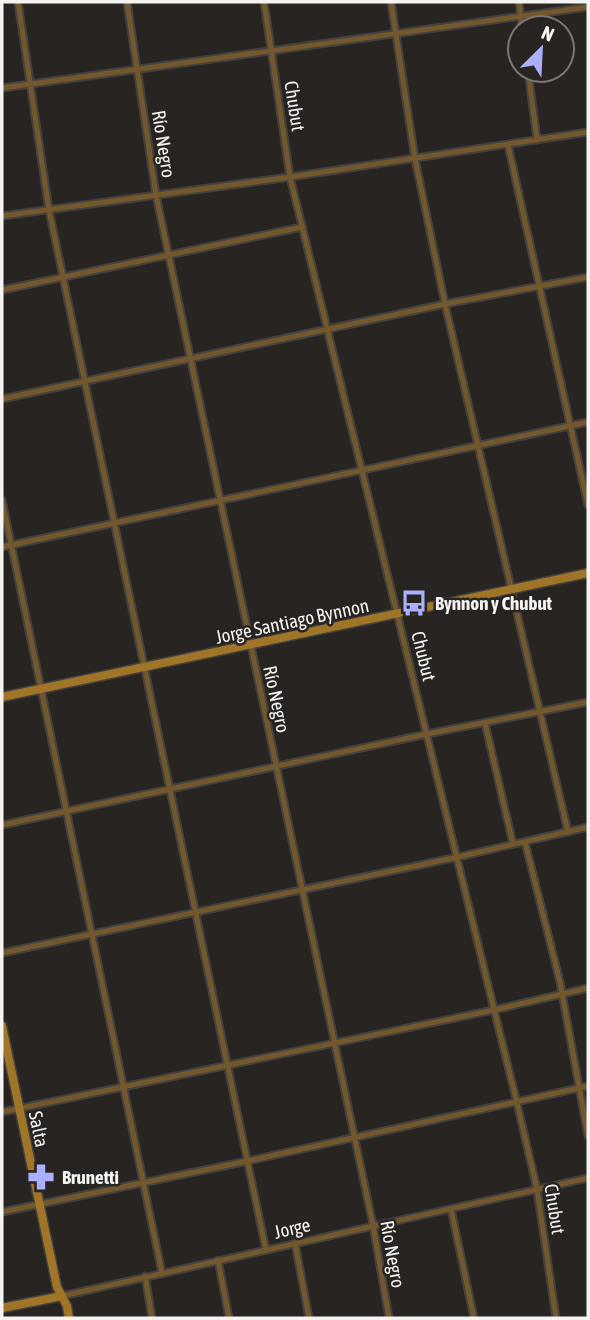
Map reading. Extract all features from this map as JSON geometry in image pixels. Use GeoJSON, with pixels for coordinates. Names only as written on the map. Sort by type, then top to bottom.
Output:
{"type":"FeatureCollection","features":[{"type":"Feature","properties":{"kind":"street"},"geometry":{"type":"LineString","coordinates":[[18,2],[49,210],[266,1250]]}},
{"type":"Feature","properties":{"kind":"street","name":"Río Negro"},"geometry":{"type":"LineString","coordinates":[[127,2],[156,195],[373,1225],[389,1318]]}},
{"type":"Feature","properties":{"kind":"street","name":"Chubut"},"geometry":{"type":"LineString","coordinates":[[264,2],[290,177],[537,1189],[555,1318]]}},
{"type":"Feature","properties":{"kind":"street"},"geometry":{"type":"LineString","coordinates":[[391,2],[415,159],[445,304],[568,832]]}},
{"type":"Feature","properties":{"kind":"street"},"geometry":{"type":"LineString","coordinates":[[536,14],[588,7]]}},
{"type":"Feature","properties":{"kind":"street"},"geometry":{"type":"LineString","coordinates":[[2,88],[506,18]]}},
{"type":"Feature","properties":{"kind":"street"},"geometry":{"type":"LineString","coordinates":[[530,84],[537,140]]}},
{"type":"Feature","properties":{"kind":"street"},"geometry":{"type":"LineString","coordinates":[[2,216],[290,177],[588,132]]}},
{"type":"Feature","properties":{"kind":"street"},"geometry":{"type":"LineString","coordinates":[[509,145],[538,287],[588,505]]}},
{"type":"Feature","properties":{"kind":"street"},"geometry":{"type":"LineString","coordinates":[[2,290],[302,227]]}},
{"type":"Feature","properties":{"kind":"street"},"geometry":{"type":"LineString","coordinates":[[2,399],[445,304],[588,277]]}},
{"type":"Feature","properties":{"kind":"street"},"geometry":{"type":"LineString","coordinates":[[2,547],[588,422]]}},
{"type":"Feature","properties":{"kind":"street"},"geometry":{"type":"LineString","coordinates":[[2,500],[162,1273]]}},
{"type":"Feature","properties":{"kind":"street","name":"Jorge Santiago Bynnon"},"geometry":{"type":"LineString","coordinates":[[2,697],[588,573]]}},
{"type":"Feature","properties":{"kind":"street"},"geometry":{"type":"LineString","coordinates":[[2,825],[588,702]]}},
{"type":"Feature","properties":{"kind":"street"},"geometry":{"type":"LineString","coordinates":[[485,723],[513,844]]}},
{"type":"Feature","properties":{"kind":"street"},"geometry":{"type":"LineString","coordinates":[[2,953],[588,827]]}},
{"type":"Feature","properties":{"kind":"street"},"geometry":{"type":"LineString","coordinates":[[525,842],[562,994],[588,1136]]}},
{"type":"Feature","properties":{"kind":"street"},"geometry":{"type":"LineString","coordinates":[[2,1112],[588,988]]}},
{"type":"Feature","properties":{"kind":"street","name":"Salta"},"geometry":{"type":"LineString","coordinates":[[2,1026],[57,1287],[67,1306],[69,1318]]}},
{"type":"Feature","properties":{"kind":"street"},"geometry":{"type":"LineString","coordinates":[[2,1212],[588,1086]]}},
{"type":"Feature","properties":{"kind":"street","name":"Jorge"},"geometry":{"type":"LineString","coordinates":[[2,1308],[588,1178]]}},
{"type":"Feature","properties":{"kind":"street"},"geometry":{"type":"LineString","coordinates":[[451,1209],[474,1318]]}},
{"type":"Feature","properties":{"kind":"street"},"geometry":{"type":"LineString","coordinates":[[295,1244],[309,1318]]}},
{"type":"Feature","properties":{"kind":"street"},"geometry":{"type":"LineString","coordinates":[[218,1260],[229,1318]]}},
{"type":"Feature","properties":{"kind":"street"},"geometry":{"type":"LineString","coordinates":[[145,1276],[152,1318]]}},
{"type":"Feature","properties":{"kind":"place","name":"Bynnon y Chubut"},"geometry":{"type":"Point","coordinates":[414,603]}},
{"type":"Feature","properties":{"kind":"place","name":"Brunetti"},"geometry":{"type":"Point","coordinates":[41,1177]}}]}
